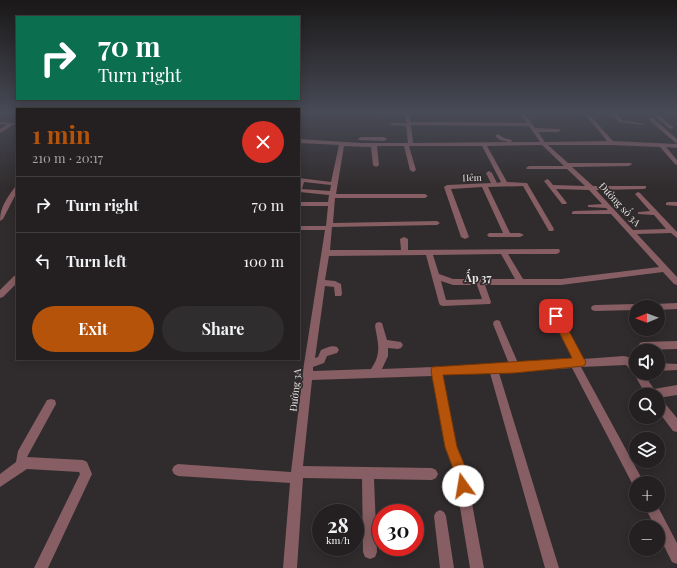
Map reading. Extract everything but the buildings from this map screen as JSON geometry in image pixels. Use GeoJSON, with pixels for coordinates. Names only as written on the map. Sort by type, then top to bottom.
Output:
{"type":"FeatureCollection","features":[{"type":"Feature","properties":{"kind":"street"},"geometry":{"type":"LineString","coordinates":[[361,139],[374,145],[544,144],[563,141],[677,146]]}},
{"type":"Feature","properties":{"kind":"street"},"geometry":{"type":"LineString","coordinates":[[300,141],[342,144],[361,139],[384,139],[385,145]]}},
{"type":"Feature","properties":{"kind":"street"},"geometry":{"type":"LineString","coordinates":[[409,139],[413,170]]}},
{"type":"Feature","properties":{"kind":"street"},"geometry":{"type":"LineString","coordinates":[[503,139],[514,144]]}},
{"type":"Feature","properties":{"kind":"street","name":"Đường số 3A"},"geometry":{"type":"LineString","coordinates":[[540,139],[591,188],[677,282]]}},
{"type":"Feature","properties":{"kind":"street"},"geometry":{"type":"LineString","coordinates":[[607,139],[611,143]]}},
{"type":"Feature","properties":{"kind":"street","name":"Đường 3A"},"geometry":{"type":"LineString","coordinates":[[290,568],[297,475],[309,364],[330,227],[334,184],[342,144]]}},
{"type":"Feature","properties":{"kind":"street"},"geometry":{"type":"LineString","coordinates":[[484,144],[505,184]]}},
{"type":"Feature","properties":{"kind":"street"},"geometry":{"type":"LineString","coordinates":[[374,145],[376,165]]}},
{"type":"Feature","properties":{"kind":"street"},"geometry":{"type":"LineString","coordinates":[[397,145],[397,152]]}},
{"type":"Feature","properties":{"kind":"street"},"geometry":{"type":"LineString","coordinates":[[662,146],[677,163]]}},
{"type":"Feature","properties":{"kind":"street"},"geometry":{"type":"LineString","coordinates":[[529,168],[565,168],[568,166],[629,164]]}},
{"type":"Feature","properties":{"kind":"street"},"geometry":{"type":"LineString","coordinates":[[488,173],[495,184]]}},
{"type":"Feature","properties":{"kind":"street"},"geometry":{"type":"LineString","coordinates":[[300,180],[334,184]]}},
{"type":"Feature","properties":{"kind":"street"},"geometry":{"type":"LineString","coordinates":[[548,181],[564,203]]}},
{"type":"Feature","properties":{"kind":"street","name":"Hẻm"},"geometry":{"type":"LineString","coordinates":[[464,237],[446,187],[524,184],[551,229]]}},
{"type":"Feature","properties":{"kind":"street"},"geometry":{"type":"LineString","coordinates":[[484,185],[508,235]]}},
{"type":"Feature","properties":{"kind":"street"},"geometry":{"type":"LineString","coordinates":[[552,187],[644,187]]}},
{"type":"Feature","properties":{"kind":"street"},"geometry":{"type":"LineString","coordinates":[[0,219],[16,189]]}},
{"type":"Feature","properties":{"kind":"street"},"geometry":{"type":"LineString","coordinates":[[300,190],[332,198]]}},
{"type":"Feature","properties":{"kind":"street"},"geometry":{"type":"LineString","coordinates":[[638,194],[675,233]]}},
{"type":"Feature","properties":{"kind":"street"},"geometry":{"type":"LineString","coordinates":[[10,198],[16,196]]}},
{"type":"Feature","properties":{"kind":"street"},"geometry":{"type":"LineString","coordinates":[[300,204],[332,198],[425,196]]}},
{"type":"Feature","properties":{"kind":"street"},"geometry":{"type":"LineString","coordinates":[[668,204],[677,204]]}},
{"type":"Feature","properties":{"kind":"street"},"geometry":{"type":"LineString","coordinates":[[590,206],[608,206]]}},
{"type":"Feature","properties":{"kind":"street"},"geometry":{"type":"LineString","coordinates":[[574,213],[613,212]]}},
{"type":"Feature","properties":{"kind":"street"},"geometry":{"type":"LineString","coordinates":[[640,213],[655,213]]}},
{"type":"Feature","properties":{"kind":"street"},"geometry":{"type":"LineString","coordinates":[[300,228],[437,224]]}},
{"type":"Feature","properties":{"kind":"street"},"geometry":{"type":"LineString","coordinates":[[632,232],[675,233]]}},
{"type":"Feature","properties":{"kind":"street"},"geometry":{"type":"LineString","coordinates":[[491,235],[520,235]]}},
{"type":"Feature","properties":{"kind":"street"},"geometry":{"type":"LineString","coordinates":[[404,239],[405,253]]}},
{"type":"Feature","properties":{"kind":"street"},"geometry":{"type":"LineString","coordinates":[[326,253],[556,251]]}},
{"type":"Feature","properties":{"kind":"street"},"geometry":{"type":"LineString","coordinates":[[504,252],[521,282]]}},
{"type":"Feature","properties":{"kind":"street"},"geometry":{"type":"LineString","coordinates":[[429,253],[443,304],[487,302],[480,282]]}},
{"type":"Feature","properties":{"kind":"street"},"geometry":{"type":"LineString","coordinates":[[435,276],[453,282],[561,282],[665,269]]}},
{"type":"Feature","properties":{"kind":"street"},"geometry":{"type":"LineString","coordinates":[[0,295],[16,279]]}},
{"type":"Feature","properties":{"kind":"street"},"geometry":{"type":"LineString","coordinates":[[321,283],[335,284],[338,286],[338,294]]}},
{"type":"Feature","properties":{"kind":"street"},"geometry":{"type":"LineString","coordinates":[[665,307],[677,306]]}},
{"type":"Feature","properties":{"kind":"street"},"geometry":{"type":"LineString","coordinates":[[595,308],[629,307]]}},
{"type":"Feature","properties":{"kind":"street"},"geometry":{"type":"LineString","coordinates":[[556,316],[577,362],[634,476]]}},
{"type":"Feature","properties":{"kind":"street"},"geometry":{"type":"LineString","coordinates":[[497,324],[515,368]]}},
{"type":"Feature","properties":{"kind":"street"},"geometry":{"type":"LineString","coordinates":[[373,374],[382,362],[383,344],[379,326]]}},
{"type":"Feature","properties":{"kind":"street"},"geometry":{"type":"LineString","coordinates":[[383,344],[398,345]]}},
{"type":"Feature","properties":{"kind":"street"},"geometry":{"type":"LineString","coordinates":[[665,345],[677,345]]}},
{"type":"Feature","properties":{"kind":"street"},"geometry":{"type":"LineString","coordinates":[[309,364],[321,360],[324,353],[334,350]]}},
{"type":"Feature","properties":{"kind":"street"},"geometry":{"type":"LineString","coordinates":[[308,376],[515,368],[577,362],[627,360],[629,362]]}},
{"type":"Feature","properties":{"kind":"street"},"geometry":{"type":"LineString","coordinates":[[665,367],[674,367]]}},
{"type":"Feature","properties":{"kind":"street"},"geometry":{"type":"LineString","coordinates":[[493,368],[552,568]]}},
{"type":"Feature","properties":{"kind":"street"},"geometry":{"type":"LineString","coordinates":[[436,371],[451,447],[460,471],[477,568]]}},
{"type":"Feature","properties":{"kind":"street"},"geometry":{"type":"LineString","coordinates":[[665,392],[677,390]]}},
{"type":"Feature","properties":{"kind":"street"},"geometry":{"type":"LineString","coordinates":[[22,464],[22,455],[51,404]]}},
{"type":"Feature","properties":{"kind":"street"},"geometry":{"type":"LineString","coordinates":[[665,412],[677,427]]}},
{"type":"Feature","properties":{"kind":"street"},"geometry":{"type":"LineString","coordinates":[[0,481],[22,464],[26,463],[82,466],[86,474],[40,568]]}},
{"type":"Feature","properties":{"kind":"street"},"geometry":{"type":"LineString","coordinates":[[178,470],[297,475],[432,474]]}},
{"type":"Feature","properties":{"kind":"street"},"geometry":{"type":"LineString","coordinates":[[368,474],[370,552]]}},
{"type":"Feature","properties":{"kind":"street"},"geometry":{"type":"LineString","coordinates":[[654,512],[677,557]]}},
{"type":"Feature","properties":{"kind":"street"},"geometry":{"type":"LineString","coordinates":[[440,516],[447,568]]}},
{"type":"Feature","properties":{"kind":"district","name":"Ấp 37"},"geometry":{"type":"Point","coordinates":[478,277]}},
{"type":"Feature","properties":{"kind":"route"},"geometry":{"type":"LineString","coordinates":[[463,486],[460,471],[451,447],[436,371],[515,368],[580,362],[556,316]]}}]}
